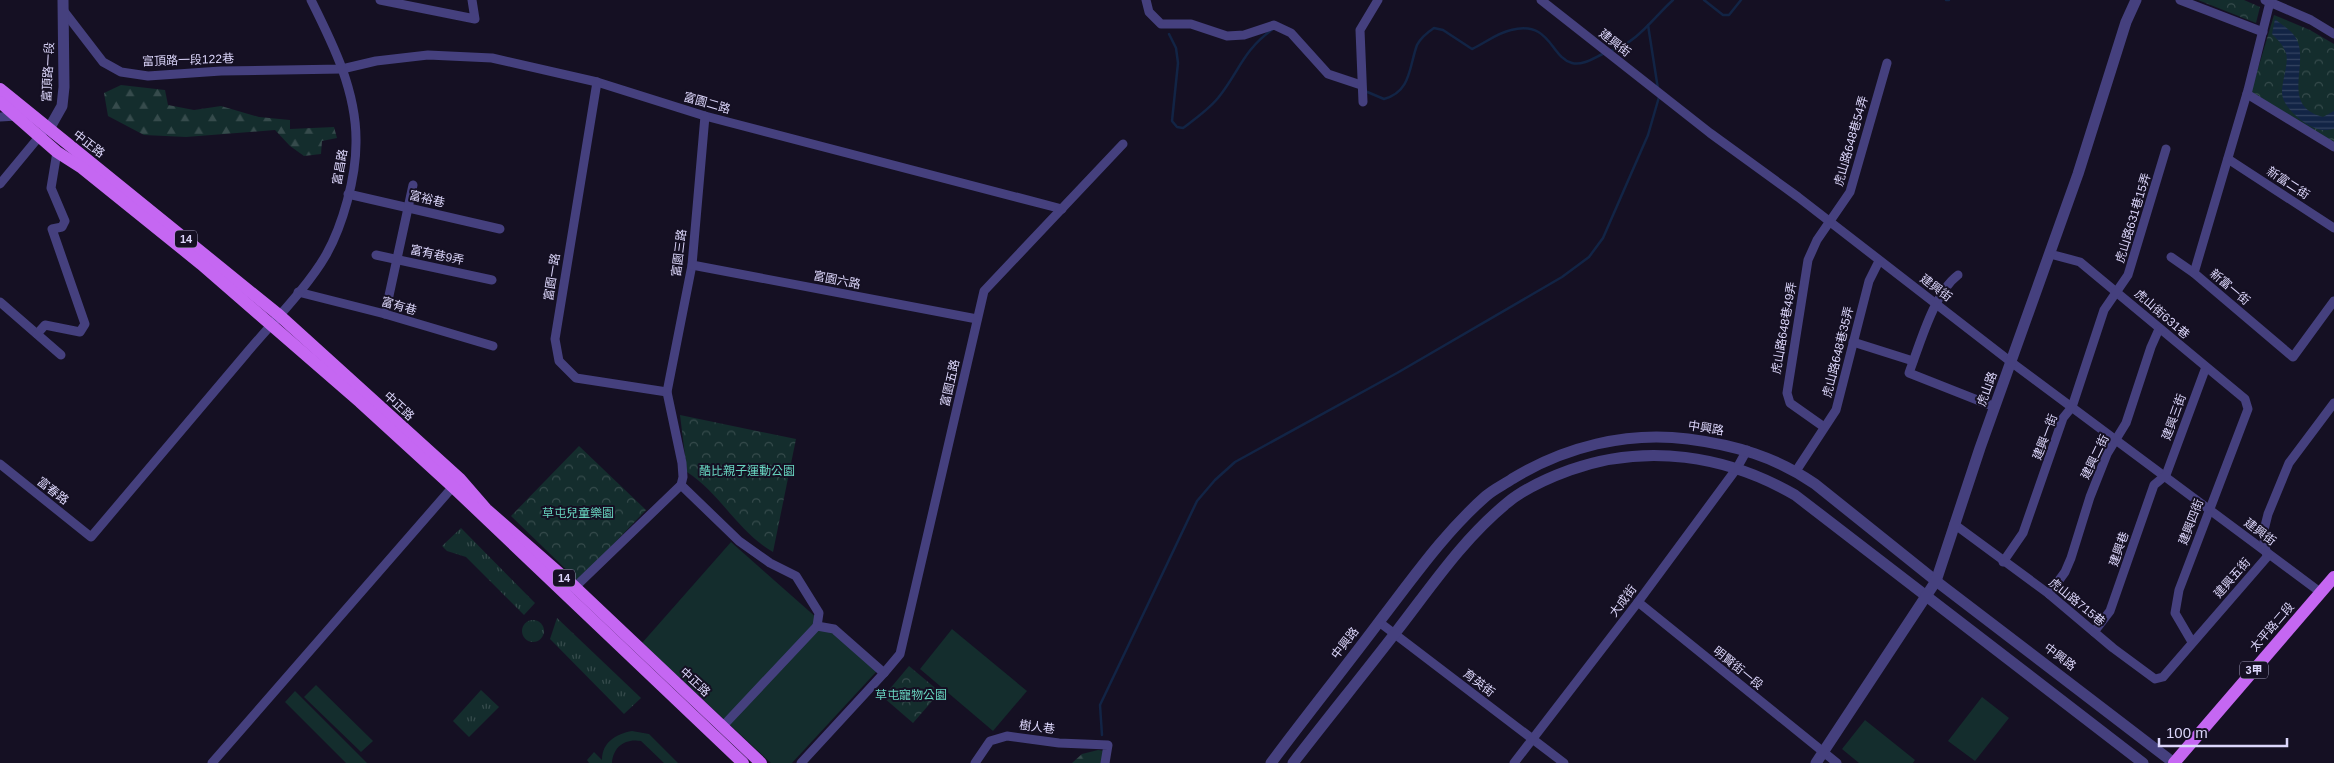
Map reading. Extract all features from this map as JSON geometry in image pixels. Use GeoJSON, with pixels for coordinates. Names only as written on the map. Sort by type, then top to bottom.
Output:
{"type":"FeatureCollection","features":[{"type":"Feature","properties":{"kind":"main road","name":"中正路"},"geometry":{"type":"LineString","coordinates":[[0,90],[44,132],[275,320],[457,483],[571,592],[743,763]]}},
{"type":"Feature","properties":{"kind":"main road","name":"中正路"},"geometry":{"type":"LineString","coordinates":[[0,102],[44,132],[58,152],[82,168],[201,264],[275,320]]}},
{"type":"Feature","properties":{"kind":"main road","name":"太平路二段"},"geometry":{"type":"LineString","coordinates":[[2174,763],[2334,577]]}},
{"type":"Feature","properties":{"kind":"main road","name":"中正路"},"geometry":{"type":"LineString","coordinates":[[571,592],[723,726],[761,763]]}},
{"type":"Feature","properties":{"kind":"street","name":"富昌路"},"geometry":{"type":"LineString","coordinates":[[91,537],[298,292],[326,255],[341,222],[354,170],[356,142],[354,111],[342,69],[311,0]]}},
{"type":"Feature","properties":{"kind":"street"},"geometry":{"type":"LineString","coordinates":[[380,0],[475,19],[472,0]]}},
{"type":"Feature","properties":{"kind":"street"},"geometry":{"type":"LineString","coordinates":[[1146,0],[1149,12],[1161,24],[1191,24],[1227,36],[1244,35],[1267,26],[1274,25],[1281,28],[1291,33],[1328,74],[1362,93],[1360,30],[1378,0]]}},
{"type":"Feature","properties":{"kind":"street","name":"建興街"},"geometry":{"type":"LineString","coordinates":[[1541,0],[1656,91],[1829,221],[2011,362],[2166,475],[2320,592]]}},
{"type":"Feature","properties":{"kind":"street","name":"虎山路"},"geometry":{"type":"LineString","coordinates":[[1816,763],[1936,581],[1994,406],[2050,254],[2099,112],[2126,22],[2136,0]]}},
{"type":"Feature","properties":{"kind":"street"},"geometry":{"type":"LineString","coordinates":[[2180,0],[2263,32]]}},
{"type":"Feature","properties":{"kind":"street"},"geometry":{"type":"LineString","coordinates":[[2268,1],[2311,20],[2334,34]]}},
{"type":"Feature","properties":{"kind":"street","name":"新富一街"},"geometry":{"type":"LineString","coordinates":[[2268,1],[2263,32],[2247,94],[2194,273],[2293,358],[2334,302]]}},
{"type":"Feature","properties":{"kind":"street","name":"富頂路一段122巷"},"geometry":{"type":"LineString","coordinates":[[63,5],[103,62],[121,72],[148,76],[221,71],[342,69]]}},
{"type":"Feature","properties":{"kind":"street","name":"富頂路一段"},"geometry":{"type":"LineString","coordinates":[[0,184],[44,132],[62,106],[64,87],[63,5]]}},
{"type":"Feature","properties":{"kind":"street","name":"富園二路"},"geometry":{"type":"LineString","coordinates":[[342,69],[376,61],[428,56],[461,55],[492,58],[597,82],[705,116],[1062,208]]}},
{"type":"Feature","properties":{"kind":"street","name":"虎山路648巷54弄"},"geometry":{"type":"LineString","coordinates":[[1829,221],[1850,192],[1887,63]]}},
{"type":"Feature","properties":{"kind":"street","name":"富園一路"},"geometry":{"type":"LineString","coordinates":[[597,82],[555,338],[559,361],[576,378],[667,392]]}},
{"type":"Feature","properties":{"kind":"street"},"geometry":{"type":"LineString","coordinates":[[2247,94],[2334,147]]}},
{"type":"Feature","properties":{"kind":"street"},"geometry":{"type":"LineString","coordinates":[[0,116],[18,116]]}},
{"type":"Feature","properties":{"kind":"street","name":"富園三路"},"geometry":{"type":"LineString","coordinates":[[667,392],[692,265],[705,116]]}},
{"type":"Feature","properties":{"kind":"street","name":"富園五路"},"geometry":{"type":"LineString","coordinates":[[801,763],[900,654],[984,291],[1123,144]]}},
{"type":"Feature","properties":{"kind":"street","name":"虎山路631巷15弄"},"geometry":{"type":"LineString","coordinates":[[2117,291],[2128,275],[2166,149]]}},
{"type":"Feature","properties":{"kind":"street"},"geometry":{"type":"LineString","coordinates":[[37,334],[45,325],[80,332],[85,324],[52,229],[62,227],[65,221],[51,188],[58,152]]}},
{"type":"Feature","properties":{"kind":"street","name":"新富二街"},"geometry":{"type":"LineString","coordinates":[[2228,159],[2334,228]]}},
{"type":"Feature","properties":{"kind":"street"},"geometry":{"type":"LineString","coordinates":[[385,314],[413,185]]}},
{"type":"Feature","properties":{"kind":"street","name":"富裕巷"},"geometry":{"type":"LineString","coordinates":[[348,194],[500,229]]}},
{"type":"Feature","properties":{"kind":"street","name":"虎山路648巷49弄"},"geometry":{"type":"LineString","coordinates":[[1824,427],[1790,402],[1787,393],[1808,260],[1829,221]]}},
{"type":"Feature","properties":{"kind":"street","name":"虎山街631巷"},"geometry":{"type":"LineString","coordinates":[[2050,254],[2080,262],[2245,399],[2248,409]]}},
{"type":"Feature","properties":{"kind":"street","name":"富有巷9弄"},"geometry":{"type":"LineString","coordinates":[[376,255],[492,280]]}},
{"type":"Feature","properties":{"kind":"street"},"geometry":{"type":"LineString","coordinates":[[2171,257],[2194,273]]}},
{"type":"Feature","properties":{"kind":"street","name":"虎山路648巷35弄"},"geometry":{"type":"LineString","coordinates":[[1796,471],[1836,410],[1869,281],[1879,261]]}},
{"type":"Feature","properties":{"kind":"street","name":"富園六路"},"geometry":{"type":"LineString","coordinates":[[692,265],[977,319]]}},
{"type":"Feature","properties":{"kind":"street"},"geometry":{"type":"LineString","coordinates":[[1958,275],[1950,281],[1936,304],[1908,373],[1994,406]]}},
{"type":"Feature","properties":{"kind":"street","name":"建興一街"},"geometry":{"type":"LineString","coordinates":[[2003,562],[2023,533],[2063,418],[2072,407],[2104,310],[2117,291]]}},
{"type":"Feature","properties":{"kind":"street","name":"富有巷"},"geometry":{"type":"LineString","coordinates":[[298,292],[385,314],[493,346]]}},
{"type":"Feature","properties":{"kind":"street"},"geometry":{"type":"LineString","coordinates":[[0,302],[4,308],[61,355]]}},
{"type":"Feature","properties":{"kind":"street","name":"建興二街"},"geometry":{"type":"LineString","coordinates":[[2049,594],[2071,558],[2090,498],[2107,454],[2126,423],[2151,347],[2160,328]]}},
{"type":"Feature","properties":{"kind":"street"},"geometry":{"type":"LineString","coordinates":[[1853,342],[1913,361]]}},
{"type":"Feature","properties":{"kind":"street","name":"建興三街"},"geometry":{"type":"LineString","coordinates":[[2166,475],[2206,368]]}},
{"type":"Feature","properties":{"kind":"street"},"geometry":{"type":"LineString","coordinates":[[571,592],[681,484],[683,477],[682,463],[667,392]]}},
{"type":"Feature","properties":{"kind":"street","name":"建興五街"},"geometry":{"type":"LineString","coordinates":[[2181,656],[2267,557],[2263,534],[2268,514],[2289,463],[2334,403]]}},
{"type":"Feature","properties":{"kind":"street","name":"建興四街"},"geometry":{"type":"LineString","coordinates":[[2192,642],[2175,613],[2179,590],[2248,409]]}},
{"type":"Feature","properties":{"kind":"street","name":"中興路"},"geometry":{"type":"LineString","coordinates":[[1271,763],[1435,549],[1488,494],[1536,464],[1576,450],[1622,438],[1655,436],[1681,438],[1747,450],[1796,471],[2174,763]]}},
{"type":"Feature","properties":{"kind":"street","name":"大成街"},"geometry":{"type":"LineString","coordinates":[[1514,763],[1638,602],[1737,468],[1747,450]]}},
{"type":"Feature","properties":{"kind":"street"},"geometry":{"type":"LineString","coordinates":[[1293,763],[1461,547],[1483,524],[1508,502],[1555,475],[1599,460],[1644,454],[1685,457],[1737,468],[1767,479],[1795,495],[1927,594],[2143,763]]}},
{"type":"Feature","properties":{"kind":"street","name":"富春路"},"geometry":{"type":"LineString","coordinates":[[0,464],[91,537]]}},
{"type":"Feature","properties":{"kind":"street","name":"建興巷"},"geometry":{"type":"LineString","coordinates":[[2094,632],[2110,611],[2154,485],[2166,475]]}},
{"type":"Feature","properties":{"kind":"street"},"geometry":{"type":"LineString","coordinates":[[212,763],[457,483]]}},
{"type":"Feature","properties":{"kind":"street"},"geometry":{"type":"LineString","coordinates":[[681,484],[739,542],[770,563],[796,576],[819,613],[816,626],[723,726]]}},
{"type":"Feature","properties":{"kind":"street","name":"虎山路715巷"},"geometry":{"type":"LineString","coordinates":[[1954,524],[2003,562],[2049,594],[2155,679],[2163,677],[2181,656]]}},
{"type":"Feature","properties":{"kind":"street","name":"明賢街一段"},"geometry":{"type":"LineString","coordinates":[[1638,602],[1837,763]]}},
{"type":"Feature","properties":{"kind":"street","name":"育英街"},"geometry":{"type":"LineString","coordinates":[[1379,622],[1531,740],[1564,763]]}},
{"type":"Feature","properties":{"kind":"street"},"geometry":{"type":"LineString","coordinates":[[816,626],[834,629],[884,673]]}},
{"type":"Feature","properties":{"kind":"street","name":"樹人巷"},"geometry":{"type":"LineString","coordinates":[[976,763],[990,741],[998,737],[1007,736],[1059,743],[1108,745],[1105,763]]}},
{"type":"Feature","properties":{"kind":"green space"},"geometry":{"type":"Polygon","coordinates":[[[2198,0],[2244,0],[2260,7],[2256,23],[2198,0]]]}},
{"type":"Feature","properties":{"kind":"green space"},"geometry":{"type":"Polygon","coordinates":[[[2274,15],[2310,30],[2334,44],[2334,143],[2251,92],[2274,15]]]}},
{"type":"Feature","properties":{"kind":"green space"},"geometry":{"type":"Polygon","coordinates":[[[121,85],[165,90],[168,105],[194,110],[221,106],[259,117],[290,120],[290,129],[334,127],[337,138],[322,141],[321,154],[304,156],[290,146],[275,130],[186,137],[144,135],[108,116],[104,93],[121,85]]]}},
{"type":"Feature","properties":{"kind":"green space","name":"酷比親子運動公園"},"geometry":{"type":"Polygon","coordinates":[[[680,415],[796,439],[773,552],[749,534],[699,481],[687,472],[680,415]]]}},
{"type":"Feature","properties":{"kind":"green space","name":"草屯兒童樂園"},"geometry":{"type":"Polygon","coordinates":[[[579,446],[646,510],[578,581],[511,516],[579,446]]]}},
{"type":"Feature","properties":{"kind":"green space"},"geometry":{"type":"Polygon","coordinates":[[[461,528],[535,603],[524,615],[466,557],[447,551],[442,546],[461,528]]]}},
{"type":"Feature","properties":{"kind":"green space"},"geometry":{"type":"Polygon","coordinates":[[[731,542],[877,671],[792,763],[771,763],[642,643],[731,542]]]}},
{"type":"Feature","properties":{"kind":"green space"},"geometry":{"type":"Polygon","coordinates":[[[557,618],[641,698],[624,714],[550,639],[557,618]]]}},
{"type":"Feature","properties":{"kind":"green space"},"geometry":{"type":"Polygon","coordinates":[[[533,620],[541,623],[544,631],[541,639],[533,642],[525,639],[522,631],[525,623],[533,620]]]}},
{"type":"Feature","properties":{"kind":"green space"},"geometry":{"type":"Polygon","coordinates":[[[952,629],[1027,691],[993,731],[920,669],[952,629]]]}},
{"type":"Feature","properties":{"kind":"green space","name":"草屯寵物公園"},"geometry":{"type":"Polygon","coordinates":[[[909,666],[940,692],[913,723],[883,697],[909,666]]]}},
{"type":"Feature","properties":{"kind":"green space"},"geometry":{"type":"Polygon","coordinates":[[[316,685],[373,741],[361,752],[304,697],[316,685]]]}},
{"type":"Feature","properties":{"kind":"green space"},"geometry":{"type":"Polygon","coordinates":[[[481,690],[499,707],[469,737],[453,721],[481,690]]]}},
{"type":"Feature","properties":{"kind":"green space"},"geometry":{"type":"Polygon","coordinates":[[[295,691],[367,763],[346,763],[285,702],[295,691]]]}},
{"type":"Feature","properties":{"kind":"green space"},"geometry":{"type":"Polygon","coordinates":[[[1982,697],[2009,718],[1975,761],[1948,741],[1982,697]]]}},
{"type":"Feature","properties":{"kind":"green space"},"geometry":{"type":"Polygon","coordinates":[[[1865,720],[1915,760],[1913,763],[1859,763],[1842,749],[1865,720]]]}},
{"type":"Feature","properties":{"kind":"green space"},"geometry":{"type":"Polygon","coordinates":[[[632,731],[649,734],[678,763],[664,763],[641,741],[635,740],[625,742],[617,748],[612,763],[589,763],[587,760],[594,752],[602,760],[604,748],[611,740],[621,734],[632,731]]]}},
{"type":"Feature","properties":{"kind":"green space"},"geometry":{"type":"Polygon","coordinates":[[[1098,750],[1105,751],[1108,763],[1072,763],[1082,754],[1098,750]]]}},
{"type":"Feature","properties":{"kind":"water"},"geometry":{"type":"Polygon","coordinates":[[[2275,19],[2290,31],[2297,40],[2300,50],[2298,84],[2302,104],[2310,112],[2323,117],[2334,111],[2334,129],[2316,129],[2310,126],[2296,116],[2286,104],[2282,92],[2287,57],[2283,48],[2272,34],[2275,19]]]}},
{"type":"Feature","properties":{"kind":"waterway"},"geometry":{"type":"LineString","coordinates":[[1610,51],[1637,36],[1673,0]]}},
{"type":"Feature","properties":{"kind":"waterway"},"geometry":{"type":"LineString","coordinates":[[1704,0],[1723,15],[1729,15],[1741,0]]}},
{"type":"Feature","properties":{"kind":"waterway"},"geometry":{"type":"LineString","coordinates":[[1648,25],[1658,89]]}},
{"type":"Feature","properties":{"kind":"waterway"},"geometry":{"type":"LineString","coordinates":[[1365,91],[1384,99],[1393,96],[1399,91],[1408,78],[1417,45],[1434,28],[1443,30],[1472,49],[1501,33],[1524,28],[1542,34],[1559,54],[1572,63],[1585,62],[1605,53]]}},
{"type":"Feature","properties":{"kind":"waterway"},"geometry":{"type":"LineString","coordinates":[[1169,34],[1176,48],[1178,63],[1172,121],[1177,127],[1183,128],[1214,102],[1248,53],[1273,29]]}},
{"type":"Feature","properties":{"kind":"waterway"},"geometry":{"type":"LineString","coordinates":[[1102,735],[1100,705],[1197,501],[1215,480],[1235,462],[1397,373],[1562,277],[1589,257],[1603,238],[1648,135],[1659,97]]}}]}
